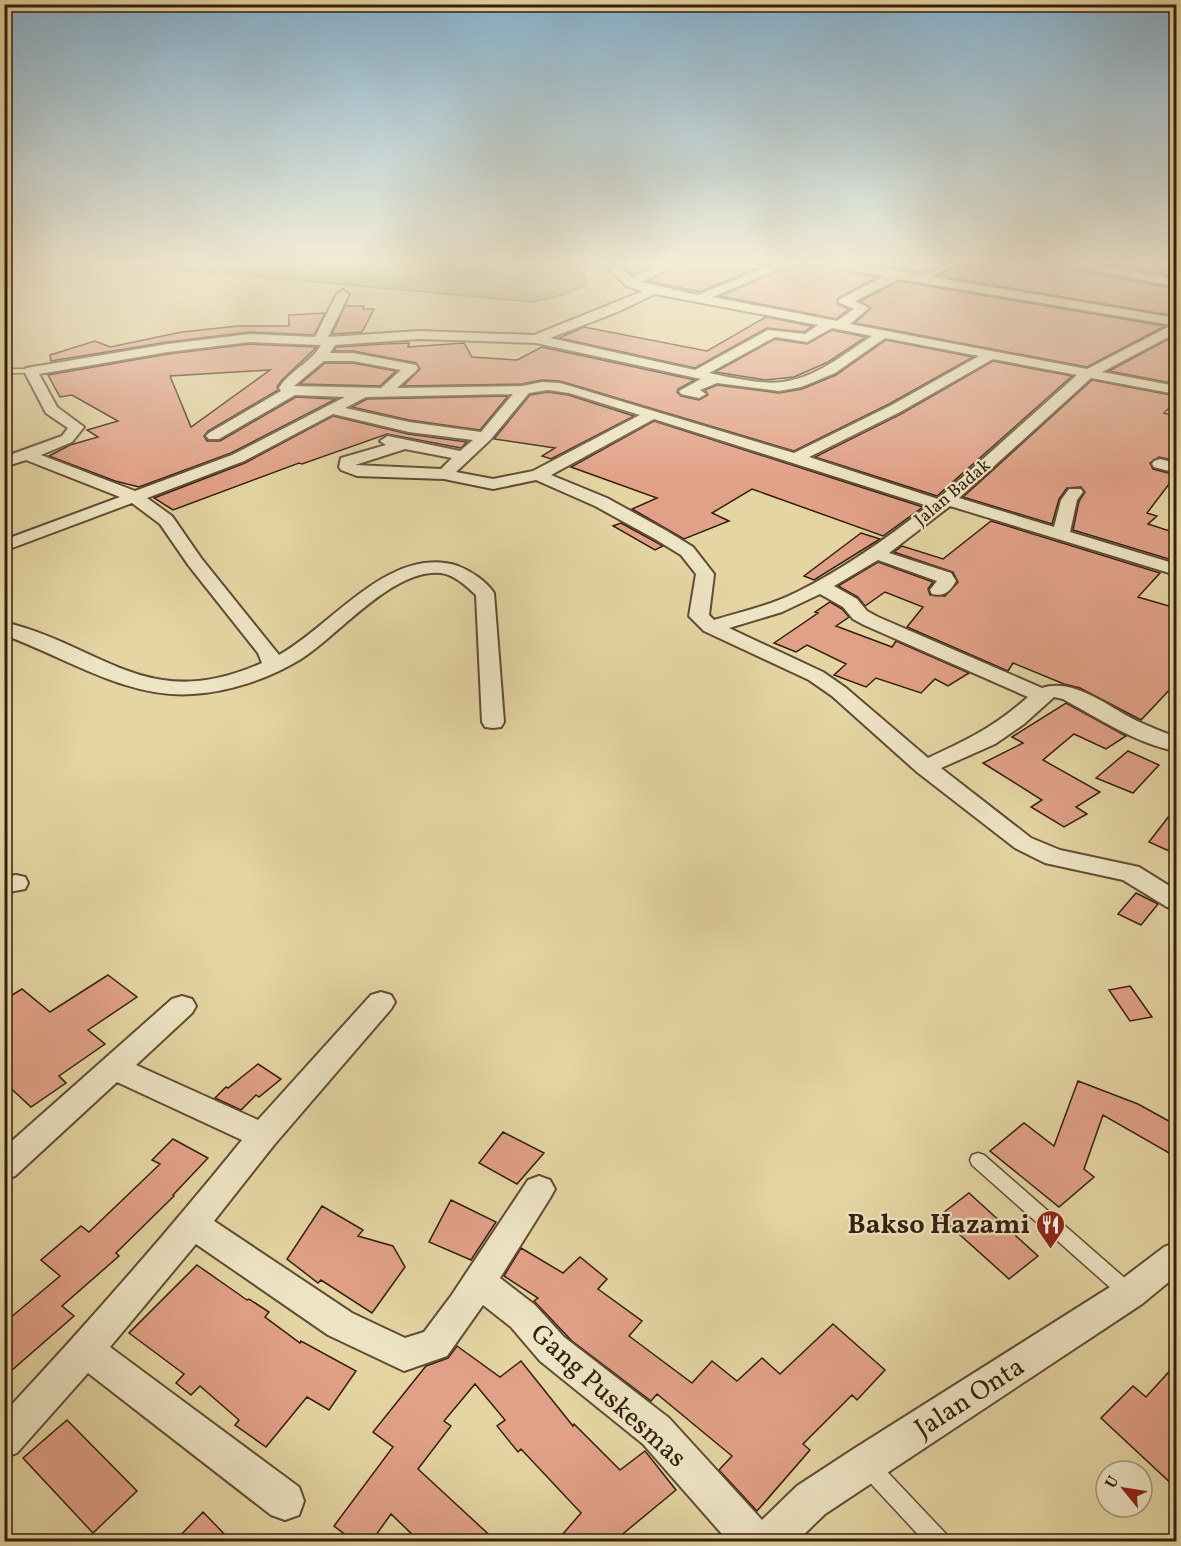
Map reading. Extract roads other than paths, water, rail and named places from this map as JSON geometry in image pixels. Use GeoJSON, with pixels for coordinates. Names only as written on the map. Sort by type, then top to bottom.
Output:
{"type":"FeatureCollection","features":[{"type":"Feature","properties":{"kind":"street"},"geometry":{"type":"LineString","coordinates":[[321,357],[328,333]]}},
{"type":"Feature","properties":{"kind":"street"},"geometry":{"type":"LineString","coordinates":[[536,339],[550,333]]}},
{"type":"Feature","properties":{"kind":"street"},"geometry":{"type":"LineString","coordinates":[[697,374],[773,333]]}},
{"type":"Feature","properties":{"kind":"street"},"geometry":{"type":"LineString","coordinates":[[774,333],[807,338],[817,333]]}},
{"type":"Feature","properties":{"kind":"street"},"geometry":{"type":"LineString","coordinates":[[4,462],[67,439],[76,427],[59,417],[47,405],[41,387],[35,382],[31,371],[229,340],[325,340],[419,335],[536,339],[716,378],[764,386],[786,387],[830,370],[884,333]]}},
{"type":"Feature","properties":{"kind":"street"},"geometry":{"type":"LineString","coordinates":[[885,333],[1176,390]]}},
{"type":"Feature","properties":{"kind":"street","name":"Jalan Badak"},"geometry":{"type":"LineString","coordinates":[[705,621],[775,608],[821,587],[876,554],[944,502],[1087,374],[1167,333]]}},
{"type":"Feature","properties":{"kind":"street"},"geometry":{"type":"LineString","coordinates":[[1158,338],[1176,341]]}},
{"type":"Feature","properties":{"kind":"street"},"geometry":{"type":"LineString","coordinates":[[795,458],[858,429],[992,354]]}},
{"type":"Feature","properties":{"kind":"street"},"geometry":{"type":"LineString","coordinates":[[386,391],[411,368],[353,357],[321,357],[290,381],[286,388],[292,391],[363,393],[524,390],[540,386],[572,389],[795,458],[1176,570]]}},
{"type":"Feature","properties":{"kind":"street"},"geometry":{"type":"LineString","coordinates":[[699,394],[686,391],[716,378]]}},
{"type":"Feature","properties":{"kind":"street"},"geometry":{"type":"LineString","coordinates":[[403,445],[347,461],[346,467],[357,471],[448,472],[485,437],[524,390]]}},
{"type":"Feature","properties":{"kind":"street"},"geometry":{"type":"LineString","coordinates":[[214,436],[292,391]]}},
{"type":"Feature","properties":{"kind":"street"},"geometry":{"type":"LineString","coordinates":[[4,546],[238,458],[363,393]]}},
{"type":"Feature","properties":{"kind":"street"},"geometry":{"type":"LineString","coordinates":[[334,410],[409,427],[485,437]]}},
{"type":"Feature","properties":{"kind":"street"},"geometry":{"type":"LineString","coordinates":[[448,472],[452,477],[493,484],[538,475],[652,414]]}},
{"type":"Feature","properties":{"kind":"street"},"geometry":{"type":"LineString","coordinates":[[376,438],[463,456]]}},
{"type":"Feature","properties":{"kind":"street"},"geometry":{"type":"LineString","coordinates":[[27,455],[133,496],[166,520],[195,562],[268,652],[273,666]]}},
{"type":"Feature","properties":{"kind":"street"},"geometry":{"type":"LineString","coordinates":[[1160,464],[1176,468]]}},
{"type":"Feature","properties":{"kind":"street"},"geometry":{"type":"LineString","coordinates":[[538,475],[602,502],[687,551],[705,574],[705,621],[816,676],[838,692],[925,767],[1032,848],[1054,857],[1130,873],[1176,901]]}},
{"type":"Feature","properties":{"kind":"street"},"geometry":{"type":"LineString","coordinates":[[1060,535],[1069,500],[1075,492]]}},
{"type":"Feature","properties":{"kind":"street"},"geometry":{"type":"LineString","coordinates":[[876,554],[945,577],[947,581],[939,590]]}},
{"type":"Feature","properties":{"kind":"street"},"geometry":{"type":"LineString","coordinates":[[4,628],[33,637],[110,672],[163,687],[178,689],[210,685],[273,666],[304,649],[377,591],[415,570],[442,567],[458,572],[485,593],[493,722]]}},
{"type":"Feature","properties":{"kind":"street"},"geometry":{"type":"LineString","coordinates":[[821,587],[850,603],[860,615],[871,621],[1042,695]]}},
{"type":"Feature","properties":{"kind":"street"},"geometry":{"type":"LineString","coordinates":[[925,767],[987,739],[1016,719],[1042,695],[1052,691],[1062,691],[1147,734],[1176,745]]}},
{"type":"Feature","properties":{"kind":"street"},"geometry":{"type":"LineString","coordinates":[[4,1440],[86,1350],[193,1224],[263,1136],[381,1002]]}},
{"type":"Feature","properties":{"kind":"street"},"geometry":{"type":"LineString","coordinates":[[4,1167],[182,1006]]}},
{"type":"Feature","properties":{"kind":"street"},"geometry":{"type":"LineString","coordinates":[[113,1067],[263,1136]]}},
{"type":"Feature","properties":{"kind":"street"},"geometry":{"type":"LineString","coordinates":[[193,1224],[340,1324],[404,1355],[435,1345],[539,1189]]}},
{"type":"Feature","properties":{"kind":"street","name":"Jalan Onta"},"geometry":{"type":"LineString","coordinates":[[766,1542],[811,1500],[865,1462],[1130,1293],[1176,1257]]}},
{"type":"Feature","properties":{"kind":"street","name":"Gang Puskesmas"},"geometry":{"type":"LineString","coordinates":[[479,1282],[523,1316],[552,1349],[656,1431],[756,1542]]}},
{"type":"Feature","properties":{"kind":"street"},"geometry":{"type":"LineString","coordinates":[[86,1350],[285,1501]]}},
{"type":"Feature","properties":{"kind":"lane"},"geometry":{"type":"LineString","coordinates":[[4,371],[31,371]]}},
{"type":"Feature","properties":{"kind":"lane"},"geometry":{"type":"LineString","coordinates":[[978,1160],[1130,1293]]}},
{"type":"Feature","properties":{"kind":"lane"},"geometry":{"type":"LineString","coordinates":[[865,1462],[940,1542]]}},
{"type":"Feature","properties":{"kind":"place","name":"Bakso Hazami"},"geometry":{"type":"Point","coordinates":[1051,1250]}}]}
